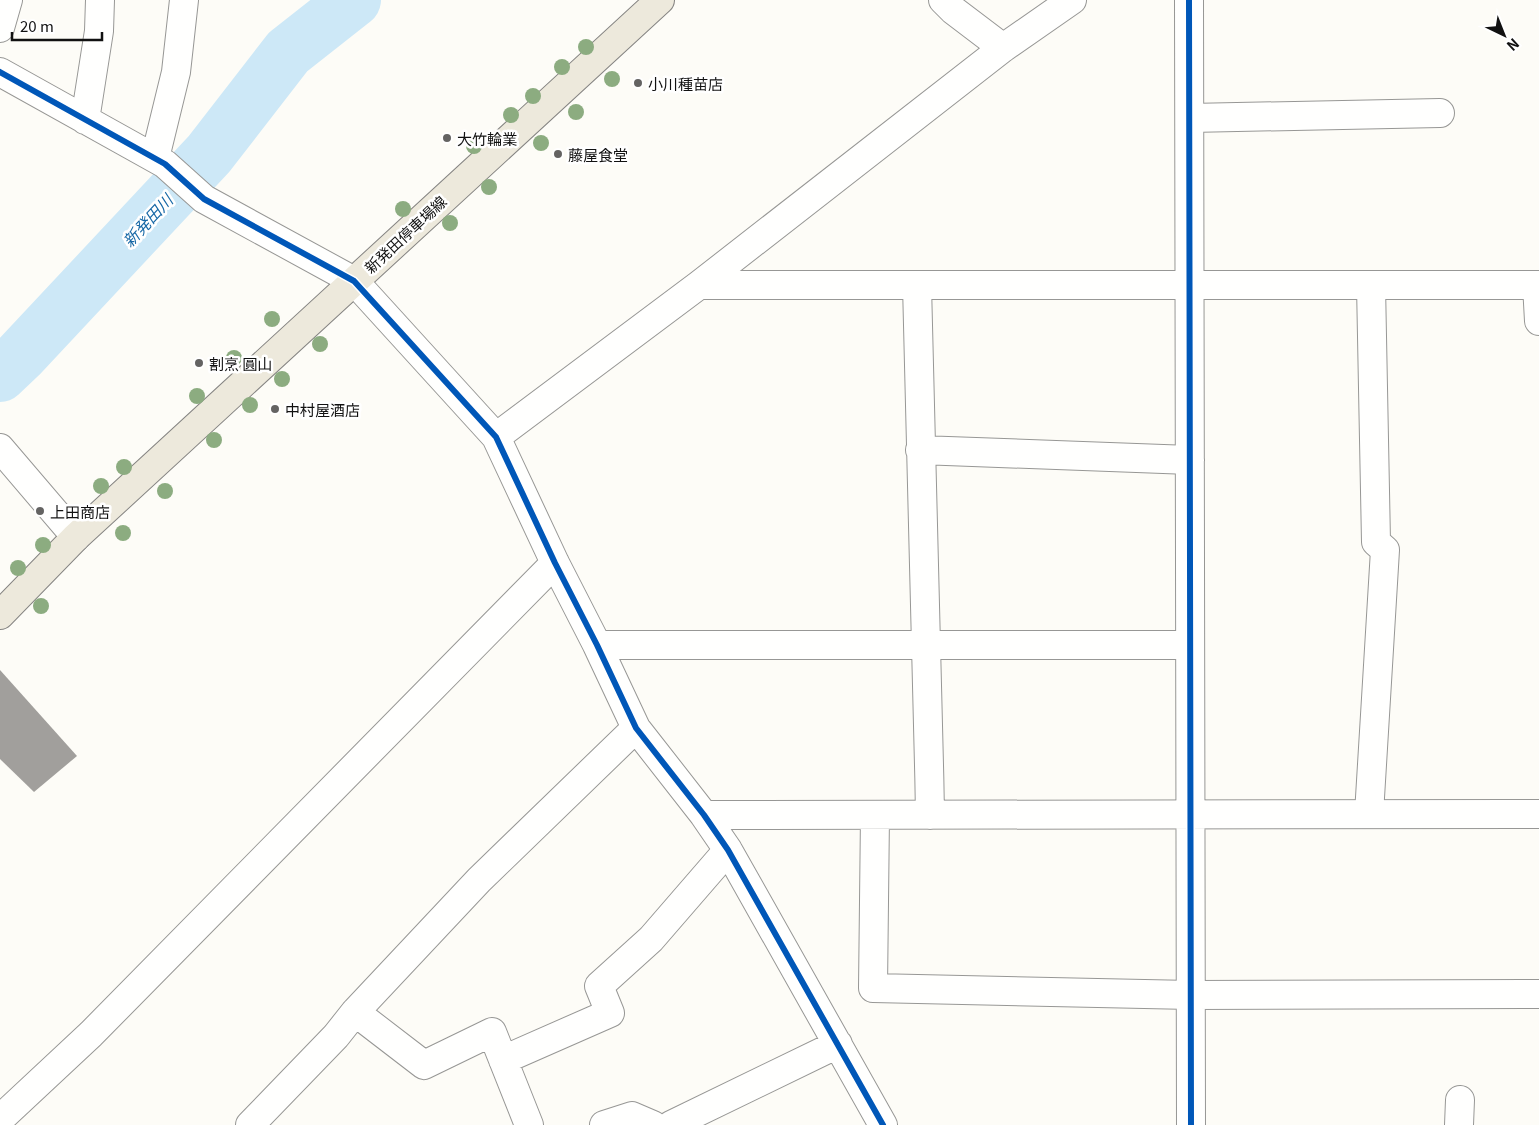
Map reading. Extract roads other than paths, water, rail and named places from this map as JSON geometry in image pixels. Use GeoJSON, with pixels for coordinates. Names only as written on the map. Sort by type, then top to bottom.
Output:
{"type":"FeatureCollection","features":[{"type":"Feature","properties":{"kind":"main road","name":"新発田停車場線"},"geometry":{"type":"LineString","coordinates":[[0,615],[76,537],[660,0]]}},
{"type":"Feature","properties":{"kind":"street"},"geometry":{"type":"LineString","coordinates":[[0,28],[8,0]]}},
{"type":"Feature","properties":{"kind":"street"},"geometry":{"type":"LineString","coordinates":[[86,120],[100,31],[100,0]]}},
{"type":"Feature","properties":{"kind":"street"},"geometry":{"type":"LineString","coordinates":[[160,161],[176,72],[184,0]]}},
{"type":"Feature","properties":{"kind":"street"},"geometry":{"type":"LineString","coordinates":[[943,0],[953,10],[1003,48]]}},
{"type":"Feature","properties":{"kind":"street"},"geometry":{"type":"LineString","coordinates":[[496,436],[699,285],[1003,48],[1072,0]]}},
{"type":"Feature","properties":{"kind":"street"},"geometry":{"type":"LineString","coordinates":[[1189,0],[1191,1125]]}},
{"type":"Feature","properties":{"kind":"street"},"geometry":{"type":"LineString","coordinates":[[0,72],[160,161],[204,199],[354,281],[496,436],[555,563],[597,645],[636,728],[704,815],[728,850],[883,1125]]}},
{"type":"Feature","properties":{"kind":"street"},"geometry":{"type":"LineString","coordinates":[[1190,118],[1440,113]]}},
{"type":"Feature","properties":{"kind":"street"},"geometry":{"type":"LineString","coordinates":[[699,285],[1538,285],[1539,321]]}},
{"type":"Feature","properties":{"kind":"street"},"geometry":{"type":"LineString","coordinates":[[917,285],[930,815]]}},
{"type":"Feature","properties":{"kind":"street"},"geometry":{"type":"LineString","coordinates":[[1369,814],[1385,550],[1376,542],[1371,285]]}},
{"type":"Feature","properties":{"kind":"street"},"geometry":{"type":"LineString","coordinates":[[0,448],[76,537]]}},
{"type":"Feature","properties":{"kind":"street"},"geometry":{"type":"LineString","coordinates":[[920,450],[1190,460]]}},
{"type":"Feature","properties":{"kind":"street"},"geometry":{"type":"LineString","coordinates":[[0,1119],[91,1034],[555,563]]}},
{"type":"Feature","properties":{"kind":"street"},"geometry":{"type":"LineString","coordinates":[[597,645],[1190,645]]}},
{"type":"Feature","properties":{"kind":"street"},"geometry":{"type":"LineString","coordinates":[[250,1125],[336,1036],[355,1012],[479,880],[636,728]]}},
{"type":"Feature","properties":{"kind":"street"},"geometry":{"type":"LineString","coordinates":[[704,815],[1539,814]]}},
{"type":"Feature","properties":{"kind":"street"},"geometry":{"type":"LineString","coordinates":[[875,815],[873,988],[1191,994],[1539,994]]}},
{"type":"Feature","properties":{"kind":"street"},"geometry":{"type":"LineString","coordinates":[[503,1060],[610,1013],[599,986],[651,939],[728,850]]}},
{"type":"Feature","properties":{"kind":"street"},"geometry":{"type":"LineString","coordinates":[[355,1012],[424,1065],[492,1032],[529,1125]]}},
{"type":"Feature","properties":{"kind":"street"},"geometry":{"type":"LineString","coordinates":[[671,1125],[838,1044]]}},
{"type":"Feature","properties":{"kind":"street"},"geometry":{"type":"LineString","coordinates":[[604,1125],[632,1116],[653,1125]]}},
{"type":"Feature","properties":{"kind":"waterway","name":"新発田川"},"geometry":{"type":"LineString","coordinates":[[0,375],[209,154],[288,52],[354,0]]}},
{"type":"Feature","properties":{"kind":"place","name":"小川種苗店"},"geometry":{"type":"Point","coordinates":[638,83]}},
{"type":"Feature","properties":{"kind":"place","name":"大竹輪業"},"geometry":{"type":"Point","coordinates":[447,138]}},
{"type":"Feature","properties":{"kind":"place","name":"藤屋食堂"},"geometry":{"type":"Point","coordinates":[558,154]}},
{"type":"Feature","properties":{"kind":"place","name":"割烹 圓山"},"geometry":{"type":"Point","coordinates":[199,363]}},
{"type":"Feature","properties":{"kind":"place","name":"中村屋酒店"},"geometry":{"type":"Point","coordinates":[275,409]}},
{"type":"Feature","properties":{"kind":"place","name":"上田商店"},"geometry":{"type":"Point","coordinates":[40,511]}}]}
